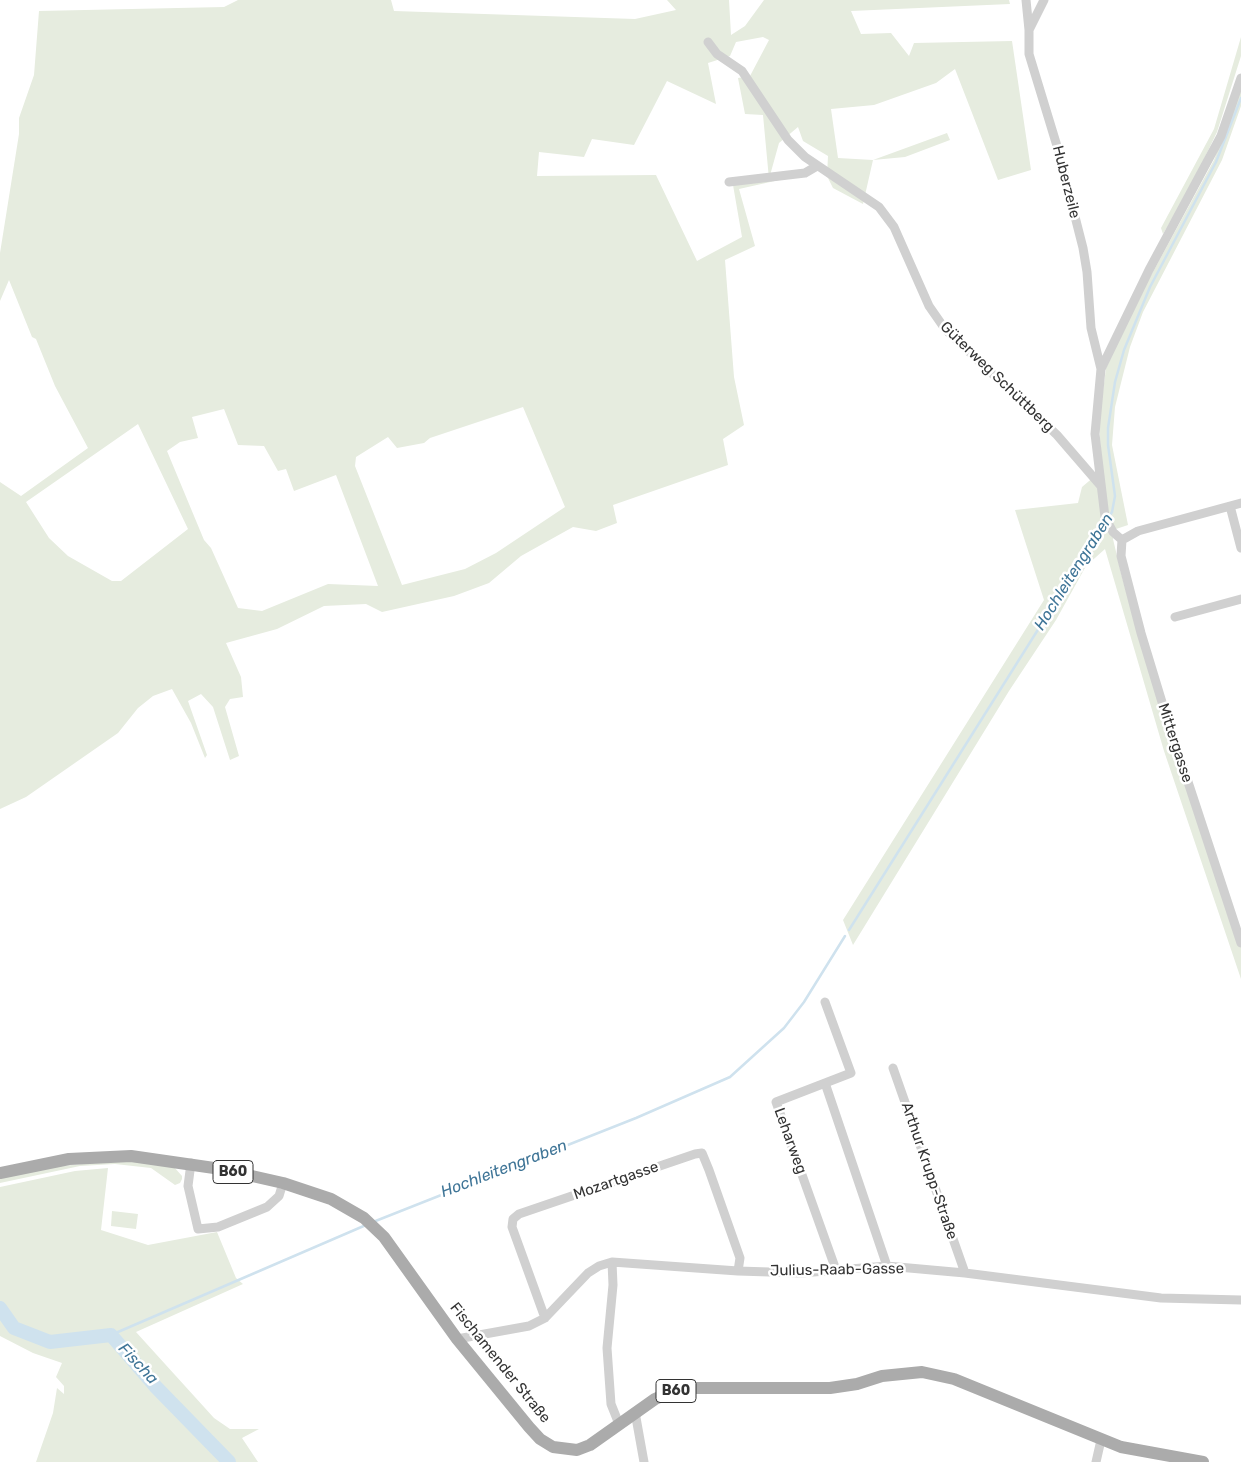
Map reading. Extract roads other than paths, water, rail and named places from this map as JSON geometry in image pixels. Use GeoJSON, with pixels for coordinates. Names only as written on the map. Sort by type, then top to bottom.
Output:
{"type":"FeatureCollection","features":[{"type":"Feature","properties":{"kind":"main road","name":"Fischamender Straße"},"geometry":{"type":"LineString","coordinates":[[0,1173],[69,1159],[98,1156],[131,1156],[191,1163],[283,1183],[331,1199],[371,1224],[396,1251],[457,1339],[529,1427],[540,1439],[553,1447],[577,1450],[590,1445],[655,1399],[692,1388],[830,1388],[857,1384],[890,1375],[922,1372],[954,1379],[1101,1440]]}},
{"type":"Feature","properties":{"kind":"main road","name":"B60"},"geometry":{"type":"LineString","coordinates":[[1101,1440],[1121,1447],[1182,1460],[1203,1462]]}},
{"type":"Feature","properties":{"kind":"street"},"geometry":{"type":"LineString","coordinates":[[1026,0],[1029,30]]}},
{"type":"Feature","properties":{"kind":"street","name":"Huberzeile"},"geometry":{"type":"LineString","coordinates":[[1044,0],[1029,30],[1029,54],[1057,146],[1083,248],[1087,272],[1091,328],[1101,370]]}},
{"type":"Feature","properties":{"kind":"street","name":"Güterweg Schüttberg"},"geometry":{"type":"LineString","coordinates":[[708,42],[717,54],[742,71],[788,140],[817,166],[879,208],[894,227],[929,306],[945,329],[1080,460],[1101,486]]}},
{"type":"Feature","properties":{"kind":"street"},"geometry":{"type":"LineString","coordinates":[[1241,78],[1221,136],[1149,270],[1101,370],[1095,434],[1106,521],[1122,540],[1138,532],[1241,504]]}},
{"type":"Feature","properties":{"kind":"street"},"geometry":{"type":"LineString","coordinates":[[729,182],[805,173],[817,166]]}},
{"type":"Feature","properties":{"kind":"street"},"geometry":{"type":"LineString","coordinates":[[1080,460],[1098,460]]}},
{"type":"Feature","properties":{"kind":"street"},"geometry":{"type":"LineString","coordinates":[[1230,506],[1241,548]]}},
{"type":"Feature","properties":{"kind":"street","name":"Mittergasse"},"geometry":{"type":"LineString","coordinates":[[1122,540],[1121,556],[1141,633],[1241,943]]}},
{"type":"Feature","properties":{"kind":"street"},"geometry":{"type":"LineString","coordinates":[[1175,617],[1241,600]]}},
{"type":"Feature","properties":{"kind":"street","name":"Leharweg"},"geometry":{"type":"LineString","coordinates":[[825,1002],[850,1074],[776,1102],[836,1270]]}},
{"type":"Feature","properties":{"kind":"street","name":"Arthur Krupp-Straße"},"geometry":{"type":"LineString","coordinates":[[893,1068],[965,1273]]}},
{"type":"Feature","properties":{"kind":"street"},"geometry":{"type":"LineString","coordinates":[[825,1083],[887,1266]]}},
{"type":"Feature","properties":{"kind":"street","name":"Mozartgasse"},"geometry":{"type":"LineString","coordinates":[[545,1318],[512,1227],[513,1219],[519,1214],[695,1154],[702,1153],[709,1170],[740,1258],[738,1271]]}},
{"type":"Feature","properties":{"kind":"street"},"geometry":{"type":"LineString","coordinates":[[191,1163],[188,1186],[198,1229],[218,1227],[267,1206],[279,1196],[283,1183]]}},
{"type":"Feature","properties":{"kind":"street"},"geometry":{"type":"LineString","coordinates":[[612,1262],[607,1348],[611,1404],[619,1424]]}},
{"type":"Feature","properties":{"kind":"street","name":"Julius-Raab-Gasse"},"geometry":{"type":"LineString","coordinates":[[457,1339],[529,1326],[545,1318],[588,1273],[599,1266],[612,1262],[738,1271],[801,1273],[887,1266],[965,1273],[1161,1298],[1241,1300]]}},
{"type":"Feature","properties":{"kind":"street"},"geometry":{"type":"LineString","coordinates":[[635,1412],[644,1462]]}},
{"type":"Feature","properties":{"kind":"street"},"geometry":{"type":"LineString","coordinates":[[1096,1462],[1101,1440]]}},
{"type":"Feature","properties":{"kind":"waterway","name":"Hochleitengraben"},"geometry":{"type":"LineString","coordinates":[[849,930],[1112,512],[1115,496],[1108,445],[1108,428],[1115,382],[1124,350],[1150,287],[1216,162],[1241,98]]}},
{"type":"Feature","properties":{"kind":"waterway","name":"Hochleitengraben"},"geometry":{"type":"LineString","coordinates":[[373,1222],[636,1118],[730,1077],[784,1028],[804,1002],[845,936]]}},
{"type":"Feature","properties":{"kind":"waterway","name":"Hochleitengraben"},"geometry":{"type":"LineString","coordinates":[[111,1335],[366,1225]]}},
{"type":"Feature","properties":{"kind":"waterway","name":"Fischa"},"geometry":{"type":"LineString","coordinates":[[0,1308],[14,1328],[50,1342],[111,1335],[155,1386],[229,1462]]}}]}
